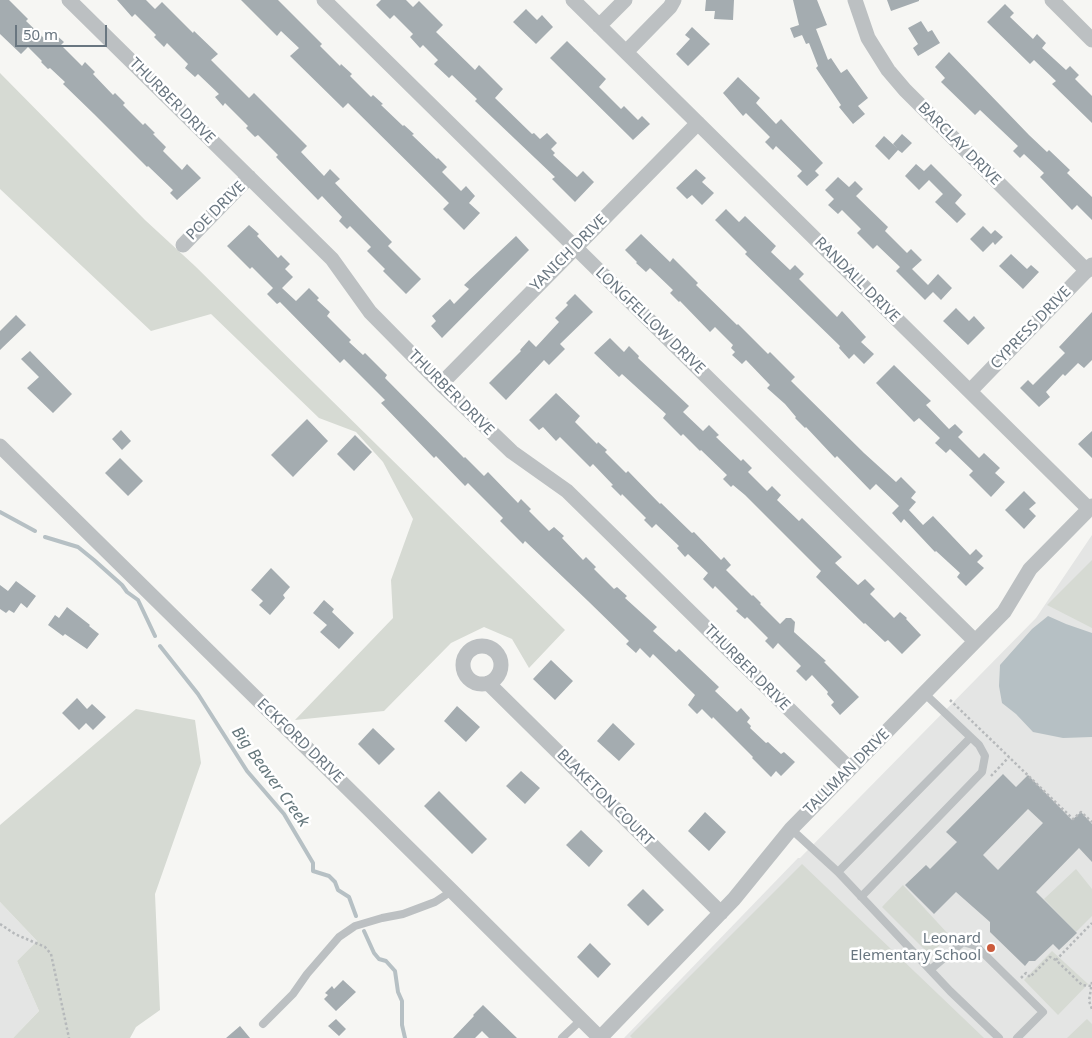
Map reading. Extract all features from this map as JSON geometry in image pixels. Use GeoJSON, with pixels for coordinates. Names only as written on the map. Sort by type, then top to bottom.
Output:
{"type":"FeatureCollection","features":[{"type":"Feature","properties":{"kind":"street","name":"THURBER DRIVE"},"geometry":{"type":"LineString","coordinates":[[69,0],[332,259],[370,312],[441,384],[512,452],[568,491],[850,769]]}},
{"type":"Feature","properties":{"kind":"street","name":"LONGFELLOW DRIVE"},"geometry":{"type":"LineString","coordinates":[[324,0],[975,641]]}},
{"type":"Feature","properties":{"kind":"street","name":"RANDALL DRIVE"},"geometry":{"type":"LineString","coordinates":[[573,0],[1090,507]]}},
{"type":"Feature","properties":{"kind":"street"},"geometry":{"type":"LineString","coordinates":[[599,26],[625,0]]}},
{"type":"Feature","properties":{"kind":"street"},"geometry":{"type":"LineString","coordinates":[[626,52],[670,7],[674,0]]}},
{"type":"Feature","properties":{"kind":"street","name":"BARCLAY DRIVE"},"geometry":{"type":"LineString","coordinates":[[854,0],[868,38],[888,70],[905,90],[1089,268]]}},
{"type":"Feature","properties":{"kind":"street"},"geometry":{"type":"LineString","coordinates":[[1052,0],[1092,40]]}},
{"type":"Feature","properties":{"kind":"street","name":"YANICH DRIVE"},"geometry":{"type":"LineString","coordinates":[[441,384],[698,123]]}},
{"type":"Feature","properties":{"kind":"street","name":"POE DRIVE"},"geometry":{"type":"LineString","coordinates":[[183,245],[249,177]]}},
{"type":"Feature","properties":{"kind":"street","name":"CYPRESS DRIVE"},"geometry":{"type":"LineString","coordinates":[[970,391],[1089,268]]}},
{"type":"Feature","properties":{"kind":"street","name":"ECKFORD DRIVE"},"geometry":{"type":"LineString","coordinates":[[0,446],[600,1038]]}},
{"type":"Feature","properties":{"kind":"street","name":"TALLMAN DRIVE"},"geometry":{"type":"LineString","coordinates":[[600,1038],[721,913],[751,880],[791,829],[1009,606],[1030,569],[1090,507]]}},
{"type":"Feature","properties":{"kind":"street","name":"BLAKETON COURT"},"geometry":{"type":"LineString","coordinates":[[488,683],[721,913]]}},
{"type":"Feature","properties":{"kind":"lane"},"geometry":{"type":"LineString","coordinates":[[861,897],[982,772],[985,756],[979,745],[924,693]]}},
{"type":"Feature","properties":{"kind":"lane"},"geometry":{"type":"LineString","coordinates":[[838,872],[970,738]]}},
{"type":"Feature","properties":{"kind":"lane"},"geometry":{"type":"LineString","coordinates":[[791,829],[838,872],[950,991],[999,1038]]}},
{"type":"Feature","properties":{"kind":"lane"},"geometry":{"type":"LineString","coordinates":[[263,1024],[294,994],[307,974],[339,937],[355,926],[403,914],[435,902],[452,891]]}},
{"type":"Feature","properties":{"kind":"lane"},"geometry":{"type":"LineString","coordinates":[[930,970],[963,942],[976,946],[1043,1012],[1016,1038]]}},
{"type":"Feature","properties":{"kind":"lane"},"geometry":{"type":"LineString","coordinates":[[562,1038],[581,1020]]}},
{"type":"Feature","properties":{"kind":"path"},"geometry":{"type":"LineString","coordinates":[[950,700],[1073,819],[1081,812],[1092,822]]}},
{"type":"Feature","properties":{"kind":"path"},"geometry":{"type":"LineString","coordinates":[[1056,960],[1092,923]]}},
{"type":"Feature","properties":{"kind":"path"},"geometry":{"type":"LineString","coordinates":[[0,924],[15,934],[45,947],[51,954],[69,1038]]}},
{"type":"Feature","properties":{"kind":"path"},"geometry":{"type":"LineString","coordinates":[[1015,984],[1026,973],[1030,977],[1050,956],[1082,986],[1091,986]]}},
{"type":"Feature","properties":{"kind":"path"},"geometry":{"type":"LineString","coordinates":[[1092,982],[1089,1001],[1092,1009]]}},
{"type":"Feature","properties":{"kind":"shaded area"},"geometry":{"type":"Polygon","coordinates":[[[0,73],[145,220],[195,266],[565,630],[529,668],[512,639],[484,627],[451,643],[384,711],[295,720],[393,618],[391,580],[413,519],[383,462],[356,432],[319,418],[211,314],[151,331],[0,189],[0,73]]]}},
{"type":"Feature","properties":{"kind":"shaded area"},"geometry":{"type":"Polygon","coordinates":[[[1092,535],[1092,1038],[624,1038],[798,858],[1036,618],[1092,535]]]}},
{"type":"Feature","properties":{"kind":"shaded area"},"geometry":{"type":"Polygon","coordinates":[[[1092,560],[1092,628],[1047,605],[1092,560]]]}},
{"type":"Feature","properties":{"kind":"shaded area"},"geometry":{"type":"Polygon","coordinates":[[[1048,616],[1092,633],[1092,737],[1063,738],[1033,732],[1016,714],[1002,703],[999,686],[1000,665],[1032,629],[1048,616]]]}},
{"type":"Feature","properties":{"kind":"shaded area"},"geometry":{"type":"Polygon","coordinates":[[[136,709],[195,720],[201,763],[155,894],[160,1010],[136,1027],[130,1038],[13,1038],[39,1011],[17,961],[37,941],[0,902],[0,825],[136,709]]]}},
{"type":"Feature","properties":{"kind":"shaded area"},"geometry":{"type":"Polygon","coordinates":[[[802,864],[984,1038],[632,1038],[630,1036],[802,864]]]}},
{"type":"Feature","properties":{"kind":"shaded area"},"geometry":{"type":"Polygon","coordinates":[[[1076,869],[1092,889],[1092,916],[1076,932],[1044,899],[1076,869]]]}},
{"type":"Feature","properties":{"kind":"shaded area"},"geometry":{"type":"Polygon","coordinates":[[[903,885],[949,935],[934,951],[928,952],[923,948],[882,907],[903,885]]]}},
{"type":"Feature","properties":{"kind":"shaded area"},"geometry":{"type":"Polygon","coordinates":[[[0,902],[37,941],[17,961],[39,1011],[13,1038],[0,1038],[0,902]]]}},
{"type":"Feature","properties":{"kind":"shaded area"},"geometry":{"type":"Polygon","coordinates":[[[1052,951],[1088,984],[1058,1015],[1024,980],[1052,951]]]}},
{"type":"Feature","properties":{"kind":"shaded area"},"geometry":{"type":"Polygon","coordinates":[[[1087,1019],[1092,1024],[1092,1038],[1067,1038],[1087,1019]]]}},
{"type":"Feature","properties":{"kind":"building"},"geometry":{"type":"Polygon","coordinates":[[[0,0],[9,0],[28,19],[26,21],[47,41],[54,33],[64,42],[61,45],[82,66],[85,62],[95,72],[93,74],[113,95],[115,93],[125,103],[123,105],[143,125],[145,123],[155,133],[153,134],[166,147],[163,151],[182,170],[187,164],[201,178],[177,200],[170,193],[173,190],[147,167],[63,84],[65,82],[50,68],[48,69],[28,47],[21,54],[0,34],[0,0]]]}},
{"type":"Feature","properties":{"kind":"building"},"geometry":{"type":"Polygon","coordinates":[[[117,0],[146,0],[155,9],[162,2],[193,33],[194,31],[218,54],[211,60],[249,98],[254,93],[307,146],[301,152],[324,176],[330,169],[340,179],[335,183],[392,242],[388,246],[421,279],[406,294],[383,271],[385,269],[367,251],[371,247],[350,226],[347,229],[339,221],[342,217],[322,196],[318,200],[276,157],[278,155],[258,135],[255,137],[246,128],[248,126],[225,103],[223,106],[215,97],[219,94],[198,74],[195,77],[185,68],[188,64],[167,43],[164,47],[154,37],[156,35],[135,14],[132,17],[117,0]]]}},
{"type":"Feature","properties":{"kind":"building"},"geometry":{"type":"Polygon","coordinates":[[[241,0],[278,0],[322,44],[320,46],[340,66],[341,64],[352,74],[350,76],[371,97],[373,95],[383,104],[381,105],[447,167],[442,172],[461,191],[466,186],[475,196],[469,203],[480,213],[464,230],[443,209],[449,203],[348,103],[343,108],[290,56],[299,48],[281,31],[277,36],[241,0]]]}},
{"type":"Feature","properties":{"kind":"building"},"geometry":{"type":"Polygon","coordinates":[[[381,0],[406,0],[413,7],[419,1],[443,25],[436,32],[475,70],[479,65],[503,89],[495,98],[532,134],[534,133],[540,139],[547,133],[557,143],[551,149],[555,153],[553,155],[577,177],[583,171],[594,182],[575,202],[552,179],[555,177],[475,101],[477,99],[452,75],[449,78],[434,64],[438,60],[423,45],[420,48],[410,37],[413,34],[394,15],[390,19],[376,5],[381,0]]]}},
{"type":"Feature","properties":{"kind":"building"},"geometry":{"type":"Polygon","coordinates":[[[706,0],[734,0],[733,20],[714,19],[715,11],[705,11],[706,0]]]}},
{"type":"Feature","properties":{"kind":"building"},"geometry":{"type":"Polygon","coordinates":[[[793,0],[817,0],[827,25],[816,29],[828,60],[831,58],[841,73],[847,69],[868,98],[858,106],[865,114],[853,124],[839,107],[841,105],[816,68],[818,66],[809,43],[806,44],[802,35],[794,38],[790,28],[799,25],[793,0]]]}},
{"type":"Feature","properties":{"kind":"building"},"geometry":{"type":"Polygon","coordinates":[[[887,0],[919,0],[919,1],[891,11],[887,0]]]}},
{"type":"Feature","properties":{"kind":"building"},"geometry":{"type":"Polygon","coordinates":[[[1005,4],[1014,13],[1010,17],[1033,39],[1037,34],[1046,43],[1042,48],[1066,70],[1070,66],[1079,75],[1075,79],[1092,96],[1092,123],[1052,84],[1056,81],[1034,60],[1030,64],[987,22],[1005,4]]]}},
{"type":"Feature","properties":{"kind":"building"},"geometry":{"type":"Polygon","coordinates":[[[526,9],[537,20],[542,15],[553,27],[536,44],[513,22],[526,9]]]}},
{"type":"Feature","properties":{"kind":"building"},"geometry":{"type":"Polygon","coordinates":[[[921,21],[928,32],[932,30],[940,43],[918,56],[913,48],[918,44],[908,28],[921,21]]]}},
{"type":"Feature","properties":{"kind":"building"},"geometry":{"type":"Polygon","coordinates":[[[692,27],[710,44],[688,66],[676,54],[690,39],[685,35],[692,27]]]}},
{"type":"Feature","properties":{"kind":"building"},"geometry":{"type":"Polygon","coordinates":[[[567,41],[606,79],[599,87],[621,109],[624,106],[638,120],[642,116],[650,124],[633,140],[550,58],[567,41]]]}},
{"type":"Feature","properties":{"kind":"building"},"geometry":{"type":"Polygon","coordinates":[[[949,52],[1029,135],[1047,152],[1049,150],[1070,170],[1067,173],[1092,197],[1092,220],[1077,205],[1072,210],[1040,177],[1044,173],[1024,154],[1020,158],[1013,151],[1018,146],[980,110],[975,115],[941,82],[945,78],[935,67],[949,52]]]}},
{"type":"Feature","properties":{"kind":"building"},"geometry":{"type":"Polygon","coordinates":[[[738,77],[760,98],[756,103],[776,124],[781,119],[823,163],[815,171],[819,175],[807,186],[797,176],[802,171],[776,146],[773,150],[765,142],[770,137],[746,113],[743,116],[723,93],[738,77]]]}},
{"type":"Feature","properties":{"kind":"building"},"geometry":{"type":"Polygon","coordinates":[[[902,134],[912,143],[902,153],[898,150],[889,160],[875,146],[884,136],[897,148],[893,144],[902,134]]]}},
{"type":"Feature","properties":{"kind":"building"},"geometry":{"type":"Polygon","coordinates":[[[916,164],[924,171],[931,164],[962,195],[955,203],[966,214],[957,223],[935,202],[943,194],[929,180],[919,190],[905,176],[916,164]]]}},
{"type":"Feature","properties":{"kind":"building"},"geometry":{"type":"Polygon","coordinates":[[[696,169],[706,178],[702,182],[714,193],[702,205],[692,195],[687,199],[676,188],[696,169]]]}},
{"type":"Feature","properties":{"kind":"building"},"geometry":{"type":"Polygon","coordinates":[[[838,177],[849,187],[855,181],[863,189],[856,196],[888,227],[885,231],[907,253],[911,249],[922,260],[912,269],[928,285],[938,274],[952,288],[941,300],[933,292],[925,300],[896,271],[900,267],[877,245],[873,249],[857,233],[861,229],[842,210],[838,214],[828,205],[834,199],[825,190],[838,177]]]}},
{"type":"Feature","properties":{"kind":"building"},"geometry":{"type":"Polygon","coordinates":[[[726,209],[739,222],[745,216],[776,246],[771,252],[790,270],[795,265],[804,274],[799,279],[837,317],[842,311],[866,337],[861,342],[874,354],[864,364],[854,354],[849,359],[839,348],[840,346],[745,254],[747,252],[715,220],[726,209]]]}},
{"type":"Feature","properties":{"kind":"building"},"geometry":{"type":"Polygon","coordinates":[[[249,225],[259,234],[257,236],[278,258],[281,255],[290,264],[285,269],[293,277],[282,288],[296,301],[309,288],[319,298],[317,300],[330,312],[327,316],[351,340],[349,342],[363,355],[365,353],[387,375],[385,378],[464,458],[484,476],[488,472],[518,503],[521,499],[531,509],[529,511],[549,531],[554,527],[564,536],[562,538],[583,560],[586,557],[596,567],[594,569],[614,589],[617,587],[627,596],[625,598],[657,627],[653,631],[676,652],[679,649],[719,687],[715,691],[737,712],[741,708],[750,718],[747,722],[751,726],[750,728],[766,743],[768,742],[781,754],[784,752],[795,762],[781,776],[776,771],[771,777],[713,717],[712,719],[702,709],[697,714],[688,705],[695,695],[653,654],[650,658],[640,648],[636,653],[626,644],[629,641],[525,541],[523,544],[500,521],[503,518],[468,483],[465,486],[436,456],[434,458],[381,403],[385,400],[344,359],[340,363],[280,302],[277,304],[267,294],[273,288],[227,246],[249,225]]]}},
{"type":"Feature","properties":{"kind":"building"},"geometry":{"type":"Polygon","coordinates":[[[983,226],[991,234],[995,230],[1003,237],[995,245],[993,242],[983,252],[970,239],[983,226]]]}},
{"type":"Feature","properties":{"kind":"building"},"geometry":{"type":"Polygon","coordinates":[[[641,234],[670,262],[673,258],[698,283],[696,285],[737,325],[768,354],[770,352],[795,377],[791,381],[864,453],[896,482],[901,477],[916,492],[911,498],[916,502],[909,510],[923,525],[933,516],[970,555],[976,549],[983,556],[977,562],[984,568],[966,586],[957,577],[960,573],[935,552],[904,519],[901,523],[892,513],[899,506],[876,484],[870,490],[837,456],[835,458],[795,418],[785,404],[767,388],[770,385],[746,360],[742,364],[732,355],[735,352],[731,348],[733,345],[715,327],[710,332],[670,293],[673,290],[650,268],[646,272],[636,263],[625,250],[641,234]]]}},
{"type":"Feature","properties":{"kind":"building"},"geometry":{"type":"Polygon","coordinates":[[[516,236],[529,250],[442,338],[431,326],[436,321],[432,316],[450,299],[454,304],[469,289],[464,285],[516,236]]]}},
{"type":"Feature","properties":{"kind":"building"},"geometry":{"type":"Polygon","coordinates":[[[1011,254],[1027,269],[1031,265],[1039,272],[1023,289],[999,266],[1011,254]]]}},
{"type":"Feature","properties":{"kind":"building"},"geometry":{"type":"Polygon","coordinates":[[[575,294],[593,312],[560,344],[565,349],[549,365],[544,360],[506,400],[489,383],[521,351],[529,340],[536,347],[559,322],[555,318],[568,305],[566,303],[575,294]]]}},
{"type":"Feature","properties":{"kind":"building"},"geometry":{"type":"Polygon","coordinates":[[[956,308],[969,321],[974,316],[985,328],[968,345],[943,321],[956,308]]]}},
{"type":"Feature","properties":{"kind":"building"},"geometry":{"type":"Polygon","coordinates":[[[1092,312],[1092,360],[1084,368],[1078,363],[1065,376],[1063,374],[1046,392],[1050,397],[1039,407],[1020,388],[1028,380],[1033,385],[1065,353],[1059,347],[1092,312]]]}},
{"type":"Feature","properties":{"kind":"building"},"geometry":{"type":"Polygon","coordinates":[[[16,315],[26,325],[0,350],[0,331],[16,315]]]}},
{"type":"Feature","properties":{"kind":"building"},"geometry":{"type":"Polygon","coordinates":[[[610,338],[624,352],[629,346],[639,356],[638,358],[689,406],[683,412],[703,431],[709,425],[719,435],[716,437],[741,461],[743,459],[752,468],[748,472],[767,491],[772,486],[781,495],[777,500],[799,521],[802,518],[842,557],[835,563],[858,585],[865,579],[875,589],[870,594],[894,618],[900,612],[907,618],[921,635],[902,654],[888,640],[885,642],[864,624],[816,577],[821,571],[745,495],[733,485],[731,487],[723,479],[727,475],[663,418],[666,414],[622,374],[619,377],[594,353],[610,338]]]}},
{"type":"Feature","properties":{"kind":"building"},"geometry":{"type":"Polygon","coordinates":[[[30,351],[72,394],[53,413],[27,388],[39,377],[21,359],[30,351]]]}},
{"type":"Feature","properties":{"kind":"building"},"geometry":{"type":"Polygon","coordinates":[[[894,365],[931,401],[926,405],[949,429],[955,424],[963,432],[958,437],[979,458],[984,453],[1000,468],[995,473],[1005,482],[991,497],[969,475],[973,471],[950,449],[946,453],[935,443],[940,438],[919,418],[914,422],[876,383],[894,365]]]}},
{"type":"Feature","properties":{"kind":"building"},"geometry":{"type":"Polygon","coordinates":[[[556,393],[580,416],[575,422],[597,444],[598,442],[607,450],[605,452],[626,473],[628,471],[660,504],[692,533],[694,532],[721,560],[724,557],[731,565],[726,570],[780,624],[786,618],[791,618],[795,622],[794,632],[826,661],[824,662],[859,697],[840,715],[831,705],[834,702],[827,694],[828,692],[812,675],[806,681],[796,671],[801,666],[778,643],[773,649],[765,641],[768,638],[747,617],[745,619],[736,611],[738,609],[715,586],[713,589],[703,579],[708,573],[688,554],[685,557],[677,548],[679,546],[656,524],[652,528],[644,520],[646,518],[622,494],[621,496],[611,486],[613,485],[593,464],[590,467],[560,437],[556,441],[543,427],[539,430],[529,420],[556,393]]]}},
{"type":"Feature","properties":{"kind":"building"},"geometry":{"type":"Polygon","coordinates":[[[307,419],[328,441],[293,477],[271,455],[307,419]]]}},
{"type":"Feature","properties":{"kind":"building"},"geometry":{"type":"Polygon","coordinates":[[[121,430],[131,441],[122,450],[112,439],[121,430]]]}},
{"type":"Feature","properties":{"kind":"building"},"geometry":{"type":"Polygon","coordinates":[[[1092,431],[1092,458],[1078,444],[1092,431]]]}},
{"type":"Feature","properties":{"kind":"building"},"geometry":{"type":"Polygon","coordinates":[[[355,435],[372,452],[354,471],[337,454],[355,435]]]}},
{"type":"Feature","properties":{"kind":"building"},"geometry":{"type":"Polygon","coordinates":[[[120,458],[143,481],[128,496],[105,473],[120,458]]]}},
{"type":"Feature","properties":{"kind":"building"},"geometry":{"type":"Polygon","coordinates":[[[1024,491],[1036,503],[1029,509],[1036,516],[1024,529],[1005,510],[1024,491]]]}},
{"type":"Feature","properties":{"kind":"building"},"geometry":{"type":"Polygon","coordinates":[[[271,568],[290,587],[283,595],[285,598],[270,615],[259,605],[263,601],[251,590],[271,568]]]}},
{"type":"Feature","properties":{"kind":"building"},"geometry":{"type":"Polygon","coordinates":[[[16,581],[36,596],[27,608],[21,603],[14,613],[9,610],[6,613],[0,609],[0,585],[8,591],[16,581]]]}},
{"type":"Feature","properties":{"kind":"building"},"geometry":{"type":"Polygon","coordinates":[[[324,600],[334,609],[332,612],[354,633],[339,649],[320,632],[327,625],[313,613],[324,600]]]}},
{"type":"Feature","properties":{"kind":"building"},"geometry":{"type":"Polygon","coordinates":[[[67,607],[99,634],[87,649],[65,634],[63,636],[48,625],[55,615],[59,618],[67,607]]]}},
{"type":"Feature","properties":{"kind":"building"},"geometry":{"type":"Polygon","coordinates":[[[551,660],[573,681],[555,700],[533,679],[551,660]]]}},
{"type":"Feature","properties":{"kind":"building"},"geometry":{"type":"Polygon","coordinates":[[[77,698],[87,709],[92,704],[106,717],[93,730],[86,723],[79,730],[62,713],[77,698]]]}},
{"type":"Feature","properties":{"kind":"building"},"geometry":{"type":"Polygon","coordinates":[[[457,706],[480,727],[466,742],[444,721],[457,706]]]}},
{"type":"Feature","properties":{"kind":"building"},"geometry":{"type":"Polygon","coordinates":[[[613,723],[635,744],[619,761],[597,741],[613,723]]]}},
{"type":"Feature","properties":{"kind":"building"},"geometry":{"type":"Polygon","coordinates":[[[373,728],[395,749],[379,765],[358,744],[373,728]]]}},
{"type":"Feature","properties":{"kind":"building"},"geometry":{"type":"Polygon","coordinates":[[[521,771],[540,788],[525,804],[506,786],[521,771]]]}},
{"type":"Feature","properties":{"kind":"building"},"geometry":{"type":"Polygon","coordinates":[[[1003,774],[1016,787],[1028,775],[1072,820],[1081,812],[1092,824],[1092,862],[1079,848],[1036,892],[1077,933],[1059,950],[1053,944],[1035,961],[1029,961],[1025,966],[990,932],[990,922],[956,892],[934,914],[905,885],[926,865],[930,869],[957,842],[946,832],[1003,774]],[[1028,809],[983,855],[998,870],[1043,823],[1028,809]]]}},
{"type":"Feature","properties":{"kind":"building"},"geometry":{"type":"Polygon","coordinates":[[[439,791],[487,839],[472,854],[424,806],[439,791]]]}},
{"type":"Feature","properties":{"kind":"building"},"geometry":{"type":"Polygon","coordinates":[[[705,812],[726,832],[709,851],[688,831],[705,812]]]}},
{"type":"Feature","properties":{"kind":"building"},"geometry":{"type":"Polygon","coordinates":[[[581,830],[603,851],[589,867],[566,845],[581,830]]]}},
{"type":"Feature","properties":{"kind":"building"},"geometry":{"type":"Polygon","coordinates":[[[643,889],[664,910],[648,926],[627,905],[643,889]]]}},
{"type":"Feature","properties":{"kind":"building"},"geometry":{"type":"Polygon","coordinates":[[[590,943],[611,964],[598,978],[577,957],[590,943]]]}},
{"type":"Feature","properties":{"kind":"building"},"geometry":{"type":"Polygon","coordinates":[[[343,980],[356,992],[336,1011],[324,999],[328,995],[325,993],[332,986],[334,989],[343,980]]]}},
{"type":"Feature","properties":{"kind":"building"},"geometry":{"type":"Polygon","coordinates":[[[483,1005],[517,1038],[489,1038],[482,1031],[475,1038],[453,1038],[483,1005]]]}},
{"type":"Feature","properties":{"kind":"building"},"geometry":{"type":"Polygon","coordinates":[[[336,1019],[346,1029],[339,1036],[328,1026],[336,1019]]]}},
{"type":"Feature","properties":{"kind":"building"},"geometry":{"type":"Polygon","coordinates":[[[240,1026],[250,1038],[226,1038],[240,1026]]]}},
{"type":"Feature","properties":{"kind":"waterway","name":"Big Beaver Creek"},"geometry":{"type":"LineString","coordinates":[[0,512],[35,531]]}},
{"type":"Feature","properties":{"kind":"waterway","name":"Big Beaver Creek"},"geometry":{"type":"LineString","coordinates":[[45,537],[78,547],[122,585],[127,592],[138,600],[155,636]]}},
{"type":"Feature","properties":{"kind":"waterway","name":"Big Beaver Creek"},"geometry":{"type":"LineString","coordinates":[[160,646],[198,694],[247,771],[284,814],[313,863],[313,871],[329,876],[335,882],[338,890],[349,897],[356,916]]}},
{"type":"Feature","properties":{"kind":"waterway","name":"Big Beaver Creek"},"geometry":{"type":"LineString","coordinates":[[364,931],[374,953],[379,959],[386,961],[395,971],[398,992],[402,1001],[402,1025],[405,1038]]}},
{"type":"Feature","properties":{"kind":"place","name":"Leonard Elementary School"},"geometry":{"type":"Point","coordinates":[991,948]}}]}
